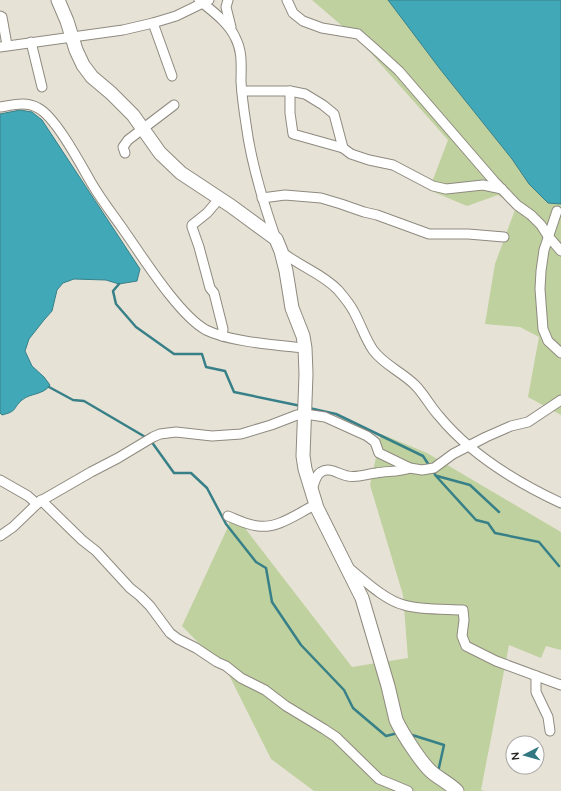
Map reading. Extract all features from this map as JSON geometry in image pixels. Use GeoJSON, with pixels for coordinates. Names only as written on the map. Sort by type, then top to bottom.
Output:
{"type":"FeatureCollection","features":[{"type":"Feature","properties":{"kind":"street"},"geometry":{"type":"LineString","coordinates":[[58,0],[82,65],[92,78],[111,93],[133,115],[160,153],[181,173],[231,206],[336,289],[354,311],[366,338],[380,358],[415,384],[439,417],[470,447],[487,461],[510,476],[561,503]]}},
{"type":"Feature","properties":{"kind":"street"},"geometry":{"type":"LineString","coordinates":[[228,0],[226,7],[227,15],[240,51],[242,91],[246,124],[262,198],[279,245],[289,286],[292,308],[303,336],[306,374],[303,456],[315,505],[362,598],[379,654],[396,720],[408,741],[433,774],[447,782],[456,790]]}},
{"type":"Feature","properties":{"kind":"street"},"geometry":{"type":"LineString","coordinates":[[287,0],[293,13],[303,20],[322,28],[358,34],[376,49],[398,71],[502,189],[517,205],[531,215],[561,251]]}},
{"type":"Feature","properties":{"kind":"street"},"geometry":{"type":"LineString","coordinates":[[0,16],[2,17],[3,46],[153,24],[176,16],[204,1],[233,32]]}},
{"type":"Feature","properties":{"kind":"street"},"geometry":{"type":"LineString","coordinates":[[153,24],[172,76]]}},
{"type":"Feature","properties":{"kind":"street"},"geometry":{"type":"LineString","coordinates":[[31,42],[42,87]]}},
{"type":"Feature","properties":{"kind":"street"},"geometry":{"type":"LineString","coordinates":[[242,91],[290,91],[305,94],[334,114],[343,148]]}},
{"type":"Feature","properties":{"kind":"street"},"geometry":{"type":"LineString","coordinates":[[290,91],[292,134],[343,148],[351,154],[369,160],[393,165],[433,186],[446,189],[483,185],[502,189]]}},
{"type":"Feature","properties":{"kind":"street"},"geometry":{"type":"LineString","coordinates":[[0,107],[20,104],[31,105],[40,109],[48,116],[94,186],[169,293],[192,320],[206,330],[222,336],[305,348]]}},
{"type":"Feature","properties":{"kind":"street"},"geometry":{"type":"LineString","coordinates":[[125,153],[123,147],[128,140],[174,105]]}},
{"type":"Feature","properties":{"kind":"street"},"geometry":{"type":"LineString","coordinates":[[262,198],[285,196],[321,198],[378,215],[429,234],[468,234],[504,237]]}},
{"type":"Feature","properties":{"kind":"street"},"geometry":{"type":"LineString","coordinates":[[219,199],[207,213],[192,225],[192,227],[210,288],[214,293],[223,329],[222,336]]}},
{"type":"Feature","properties":{"kind":"street"},"geometry":{"type":"LineString","coordinates":[[556,212],[548,236],[541,271],[540,289],[543,329],[548,341],[561,353]]}},
{"type":"Feature","properties":{"kind":"street"},"geometry":{"type":"LineString","coordinates":[[0,536],[13,527],[39,502],[160,434],[176,432],[212,436],[241,434],[271,425],[297,414],[305,414],[325,417],[367,436],[375,442],[379,453],[410,468],[422,470],[434,468],[454,454],[470,447],[486,437],[511,426],[528,422],[561,400]]}},
{"type":"Feature","properties":{"kind":"street"},"geometry":{"type":"LineString","coordinates":[[311,490],[316,477],[322,471],[330,470],[346,476],[357,476],[403,471],[410,468]]}},
{"type":"Feature","properties":{"kind":"street"},"geometry":{"type":"LineString","coordinates":[[0,480],[39,502],[82,540],[96,550],[130,588],[150,606],[170,633],[226,666],[241,678],[265,690],[280,702],[324,728],[336,737],[379,780],[408,791]]}},
{"type":"Feature","properties":{"kind":"street"},"geometry":{"type":"LineString","coordinates":[[228,516],[248,524],[270,526],[315,505]]}},
{"type":"Feature","properties":{"kind":"street"},"geometry":{"type":"LineString","coordinates":[[346,565],[364,581],[389,598],[403,605],[463,610],[464,620],[462,636],[466,646],[496,661],[561,685]]}},
{"type":"Feature","properties":{"kind":"street"},"geometry":{"type":"LineString","coordinates":[[536,676],[536,692],[548,717],[550,731]]}},
{"type":"Feature","properties":{"kind":"green space"},"geometry":{"type":"Polygon","coordinates":[[[312,0],[388,0],[440,69],[512,159],[529,184],[548,203],[561,204],[561,415],[528,397],[539,337],[520,327],[485,324],[495,264],[516,207],[498,195],[467,206],[429,190],[448,140],[361,42],[312,0]]]}},
{"type":"Feature","properties":{"kind":"green space"},"geometry":{"type":"Polygon","coordinates":[[[381,434],[427,453],[561,532],[561,650],[546,646],[541,658],[509,645],[481,790],[485,791],[314,791],[271,759],[228,673],[182,626],[234,514],[352,667],[408,658],[403,595],[370,485],[381,434]]]}},
{"type":"Feature","properties":{"kind":"water"},"geometry":{"type":"Polygon","coordinates":[[[388,0],[561,0],[561,204],[548,203],[529,184],[512,159],[440,69],[388,0]]]}},
{"type":"Feature","properties":{"kind":"water"},"geometry":{"type":"Polygon","coordinates":[[[20,110],[32,112],[42,120],[140,269],[137,281],[119,284],[106,280],[74,279],[63,283],[57,290],[52,311],[29,339],[25,351],[32,366],[50,385],[44,391],[22,400],[13,411],[2,415],[0,413],[0,114],[20,110]]]}},
{"type":"Feature","properties":{"kind":"waterway"},"geometry":{"type":"LineString","coordinates":[[119,284],[113,291],[116,304],[136,327],[174,354],[202,354],[206,367],[225,371],[234,392],[301,406]]}},
{"type":"Feature","properties":{"kind":"waterway"},"geometry":{"type":"LineString","coordinates":[[49,387],[73,400],[84,401],[147,438]]}},
{"type":"Feature","properties":{"kind":"waterway"},"geometry":{"type":"LineString","coordinates":[[309,408],[336,414],[423,456],[436,476],[476,520],[488,523],[495,533],[539,542],[559,566]]}},
{"type":"Feature","properties":{"kind":"waterway"},"geometry":{"type":"LineString","coordinates":[[151,441],[174,473],[191,473],[207,488],[226,524],[256,562],[266,568],[272,602],[301,645],[344,690],[353,708],[386,736],[398,733]]}},
{"type":"Feature","properties":{"kind":"waterway"},"geometry":{"type":"LineString","coordinates":[[437,476],[470,485],[499,512]]}},
{"type":"Feature","properties":{"kind":"waterway"},"geometry":{"type":"LineString","coordinates":[[409,734],[444,745],[438,772]]}}]}
